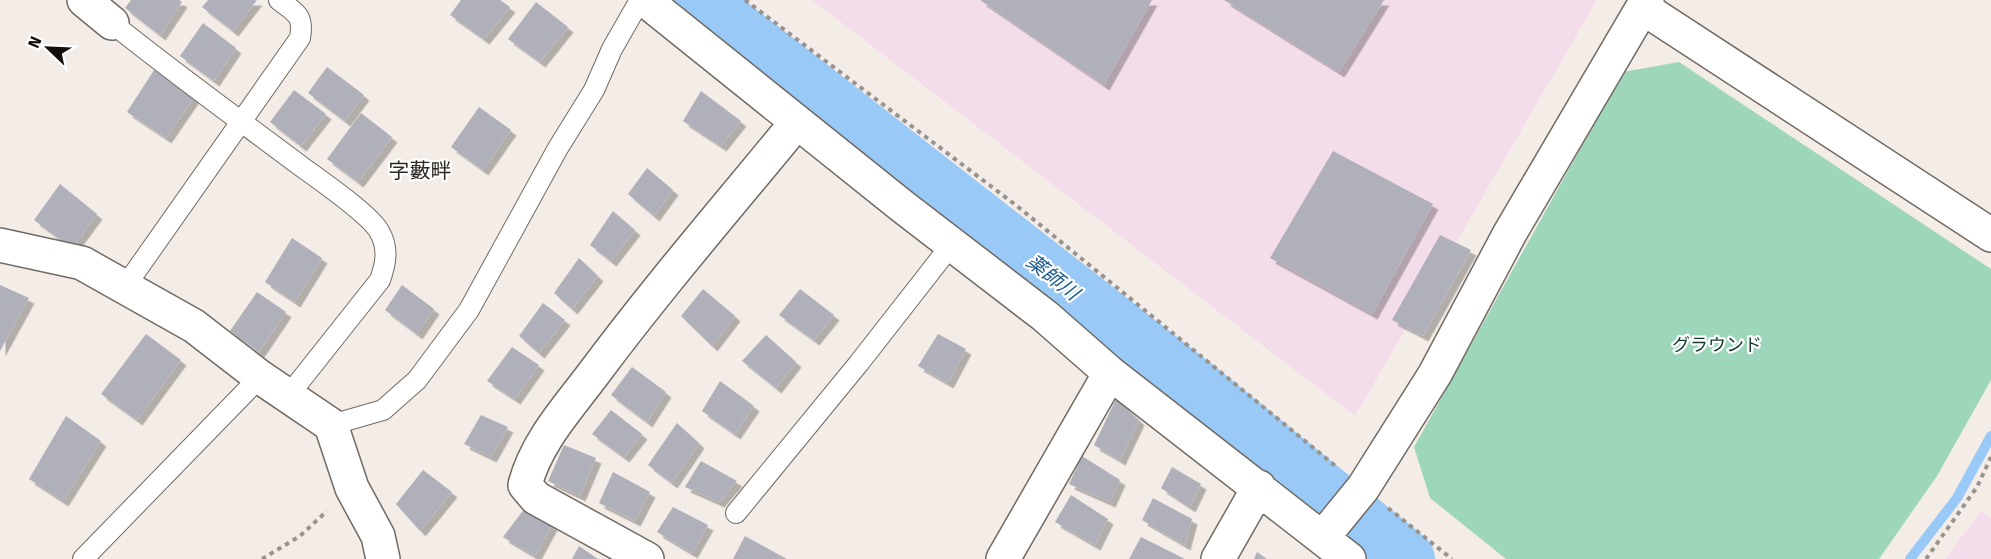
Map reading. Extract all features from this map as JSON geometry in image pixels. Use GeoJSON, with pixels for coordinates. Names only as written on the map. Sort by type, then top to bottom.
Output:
{"type":"FeatureCollection","features":[{"type":"Feature","properties":{"kind":"street"},"geometry":{"type":"LineString","coordinates":[[84,0],[111,12]]}},
{"type":"Feature","properties":{"kind":"street"},"geometry":{"type":"LineString","coordinates":[[645,0],[1045,316],[1110,373],[1259,487],[1328,531],[1349,559]]}},
{"type":"Feature","properties":{"kind":"street"},"geometry":{"type":"LineString","coordinates":[[1328,531],[1363,488],[1435,374],[1510,233],[1645,4],[1991,235]]}},
{"type":"Feature","properties":{"kind":"street"},"geometry":{"type":"LineString","coordinates":[[647,559],[536,498],[525,484],[530,468],[545,439],[635,318],[797,122]]}},
{"type":"Feature","properties":{"kind":"street"},"geometry":{"type":"LineString","coordinates":[[0,245],[82,263],[194,326],[260,377],[331,425],[352,488],[378,536],[383,559]]}},
{"type":"Feature","properties":{"kind":"street"},"geometry":{"type":"LineString","coordinates":[[1004,559],[1110,373]]}},
{"type":"Feature","properties":{"kind":"street"},"geometry":{"type":"LineString","coordinates":[[1218,559],[1259,487]]}},
{"type":"Feature","properties":{"kind":"lane"},"geometry":{"type":"LineString","coordinates":[[124,288],[300,38],[303,24],[298,14],[279,0]]}},
{"type":"Feature","properties":{"kind":"lane"},"geometry":{"type":"LineString","coordinates":[[331,425],[383,410],[417,380],[469,310],[558,148],[594,90],[612,49],[640,0]]}},
{"type":"Feature","properties":{"kind":"lane"},"geometry":{"type":"LineString","coordinates":[[111,12],[161,62],[365,216],[379,230],[386,246],[386,263],[380,280],[288,396]]}},
{"type":"Feature","properties":{"kind":"lane"},"geometry":{"type":"LineString","coordinates":[[736,513],[859,363],[952,244]]}},
{"type":"Feature","properties":{"kind":"lane"},"geometry":{"type":"LineString","coordinates":[[83,559],[260,377]]}},
{"type":"Feature","properties":{"kind":"path"},"geometry":{"type":"LineString","coordinates":[[745,0],[1017,207],[1452,559]]}},
{"type":"Feature","properties":{"kind":"path"},"geometry":{"type":"LineString","coordinates":[[1926,559],[1977,487],[1991,457]]}},
{"type":"Feature","properties":{"kind":"path"},"geometry":{"type":"LineString","coordinates":[[262,559],[300,536],[352,488]]}},
{"type":"Feature","properties":{"kind":"shaded area"},"geometry":{"type":"Polygon","coordinates":[[[812,0],[1597,0],[1355,416],[812,0]]]}},
{"type":"Feature","properties":{"kind":"shaded area"},"geometry":{"type":"Polygon","coordinates":[[[1981,511],[1991,518],[1991,559],[1945,559],[1981,511]]]}},
{"type":"Feature","properties":{"kind":"green space","name":"グラウンド"},"geometry":{"type":"Polygon","coordinates":[[[1679,62],[1991,269],[1991,380],[1937,476],[1879,559],[1506,559],[1430,498],[1414,447],[1623,72],[1679,62]]]}},
{"type":"Feature","properties":{"kind":"building"},"geometry":{"type":"Polygon","coordinates":[[[131,0],[179,0],[182,2],[160,35],[125,8],[131,0]]]}},
{"type":"Feature","properties":{"kind":"building"},"geometry":{"type":"Polygon","coordinates":[[[208,0],[257,0],[233,31],[202,7],[208,0]]]}},
{"type":"Feature","properties":{"kind":"building"},"geometry":{"type":"Polygon","coordinates":[[[461,0],[500,0],[510,7],[484,39],[450,15],[461,0]]]}},
{"type":"Feature","properties":{"kind":"building"},"geometry":{"type":"Polygon","coordinates":[[[980,0],[1152,0],[1104,85],[980,0]]]}},
{"type":"Feature","properties":{"kind":"building"},"geometry":{"type":"Polygon","coordinates":[[[1224,0],[1384,0],[1339,72],[1224,0]]]}},
{"type":"Feature","properties":{"kind":"building"},"geometry":{"type":"Polygon","coordinates":[[[536,2],[568,27],[540,62],[508,39],[536,2]]]}},
{"type":"Feature","properties":{"kind":"building"},"geometry":{"type":"Polygon","coordinates":[[[203,23],[236,48],[214,81],[180,56],[203,23]]]}},
{"type":"Feature","properties":{"kind":"building"},"geometry":{"type":"Polygon","coordinates":[[[327,67],[364,95],[345,121],[308,93],[327,67]]]}},
{"type":"Feature","properties":{"kind":"building"},"geometry":{"type":"Polygon","coordinates":[[[154,70],[194,97],[166,138],[127,112],[154,70]]]}},
{"type":"Feature","properties":{"kind":"building"},"geometry":{"type":"Polygon","coordinates":[[[294,90],[326,114],[301,146],[270,122],[294,90]]]}},
{"type":"Feature","properties":{"kind":"building"},"geometry":{"type":"Polygon","coordinates":[[[701,91],[741,121],[721,146],[683,121],[701,91]]]}},
{"type":"Feature","properties":{"kind":"building"},"geometry":{"type":"Polygon","coordinates":[[[479,107],[511,130],[483,170],[451,147],[479,107]]]}},
{"type":"Feature","properties":{"kind":"building"},"geometry":{"type":"Polygon","coordinates":[[[361,113],[392,137],[358,182],[327,159],[361,113]]]}},
{"type":"Feature","properties":{"kind":"building"},"geometry":{"type":"Polygon","coordinates":[[[1333,151],[1433,204],[1372,314],[1270,258],[1333,151]]]}},
{"type":"Feature","properties":{"kind":"building"},"geometry":{"type":"Polygon","coordinates":[[[647,168],[673,190],[654,216],[628,194],[647,168]]]}},
{"type":"Feature","properties":{"kind":"building"},"geometry":{"type":"Polygon","coordinates":[[[60,184],[97,214],[72,248],[34,220],[60,184]]]}},
{"type":"Feature","properties":{"kind":"building"},"geometry":{"type":"Polygon","coordinates":[[[613,211],[635,230],[611,261],[590,245],[613,211]]]}},
{"type":"Feature","properties":{"kind":"building"},"geometry":{"type":"Polygon","coordinates":[[[1440,235],[1471,250],[1423,336],[1392,320],[1440,235]]]}},
{"type":"Feature","properties":{"kind":"building"},"geometry":{"type":"Polygon","coordinates":[[[292,238],[322,258],[295,302],[265,282],[292,238]]]}},
{"type":"Feature","properties":{"kind":"building"},"geometry":{"type":"Polygon","coordinates":[[[579,258],[598,276],[572,309],[554,293],[579,258]]]}},
{"type":"Feature","properties":{"kind":"building"},"geometry":{"type":"Polygon","coordinates":[[[0,285],[29,298],[0,351],[0,285]]]}},
{"type":"Feature","properties":{"kind":"building"},"geometry":{"type":"Polygon","coordinates":[[[402,285],[434,309],[417,334],[385,310],[402,285]]]}},
{"type":"Feature","properties":{"kind":"building"},"geometry":{"type":"Polygon","coordinates":[[[703,289],[735,316],[712,346],[681,316],[703,289]]]}},
{"type":"Feature","properties":{"kind":"building"},"geometry":{"type":"Polygon","coordinates":[[[800,289],[834,315],[814,340],[779,315],[800,289]]]}},
{"type":"Feature","properties":{"kind":"building"},"geometry":{"type":"Polygon","coordinates":[[[257,292],[286,312],[259,352],[230,331],[257,292]]]}},
{"type":"Feature","properties":{"kind":"building"},"geometry":{"type":"Polygon","coordinates":[[[543,303],[565,320],[539,353],[519,336],[543,303]]]}},
{"type":"Feature","properties":{"kind":"building"},"geometry":{"type":"Polygon","coordinates":[[[146,334],[181,360],[137,420],[101,394],[146,334]]]}},
{"type":"Feature","properties":{"kind":"building"},"geometry":{"type":"Polygon","coordinates":[[[938,334],[966,349],[948,383],[918,366],[938,334]]]}},
{"type":"Feature","properties":{"kind":"building"},"geometry":{"type":"Polygon","coordinates":[[[766,335],[796,362],[776,388],[742,361],[766,335]]]}},
{"type":"Feature","properties":{"kind":"building"},"geometry":{"type":"Polygon","coordinates":[[[512,347],[539,365],[515,399],[487,381],[512,347]]]}},
{"type":"Feature","properties":{"kind":"building"},"geometry":{"type":"Polygon","coordinates":[[[632,367],[666,392],[647,422],[611,395],[632,367]]]}},
{"type":"Feature","properties":{"kind":"building"},"geometry":{"type":"Polygon","coordinates":[[[720,381],[754,406],[735,434],[702,411],[720,381]]]}},
{"type":"Feature","properties":{"kind":"building"},"geometry":{"type":"Polygon","coordinates":[[[1116,399],[1139,420],[1120,460],[1094,445],[1116,399]]]}},
{"type":"Feature","properties":{"kind":"building"},"geometry":{"type":"Polygon","coordinates":[[[611,410],[642,434],[624,457],[592,434],[611,410]]]}},
{"type":"Feature","properties":{"kind":"building"},"geometry":{"type":"Polygon","coordinates":[[[481,415],[508,427],[491,457],[464,444],[481,415]]]}},
{"type":"Feature","properties":{"kind":"building"},"geometry":{"type":"Polygon","coordinates":[[[66,416],[101,441],[63,501],[29,479],[66,416]]]}},
{"type":"Feature","properties":{"kind":"building"},"geometry":{"type":"Polygon","coordinates":[[[677,423],[699,443],[672,483],[648,465],[677,423]]]}},
{"type":"Feature","properties":{"kind":"building"},"geometry":{"type":"Polygon","coordinates":[[[564,445],[596,458],[580,496],[548,481],[564,445]]]}},
{"type":"Feature","properties":{"kind":"building"},"geometry":{"type":"Polygon","coordinates":[[[1082,456],[1120,480],[1110,502],[1069,484],[1082,456]]]}},
{"type":"Feature","properties":{"kind":"building"},"geometry":{"type":"Polygon","coordinates":[[[701,461],[737,481],[719,502],[685,487],[701,461]]]}},
{"type":"Feature","properties":{"kind":"building"},"geometry":{"type":"Polygon","coordinates":[[[1172,467],[1201,484],[1190,507],[1161,488],[1172,467]]]}},
{"type":"Feature","properties":{"kind":"building"},"geometry":{"type":"Polygon","coordinates":[[[423,470],[452,492],[420,531],[396,504],[423,470]]]}},
{"type":"Feature","properties":{"kind":"building"},"geometry":{"type":"Polygon","coordinates":[[[613,472],[650,492],[635,521],[599,503],[613,472]]]}},
{"type":"Feature","properties":{"kind":"building"},"geometry":{"type":"Polygon","coordinates":[[[1071,495],[1108,519],[1095,545],[1055,522],[1071,495]]]}},
{"type":"Feature","properties":{"kind":"building"},"geometry":{"type":"Polygon","coordinates":[[[1153,498],[1192,519],[1185,545],[1142,520],[1153,498]]]}},
{"type":"Feature","properties":{"kind":"building"},"geometry":{"type":"Polygon","coordinates":[[[673,507],[708,525],[692,553],[657,532],[673,507]]]}},
{"type":"Feature","properties":{"kind":"building"},"geometry":{"type":"Polygon","coordinates":[[[525,508],[552,525],[535,556],[503,537],[525,508]]]}},
{"type":"Feature","properties":{"kind":"building"},"geometry":{"type":"Polygon","coordinates":[[[745,536],[787,559],[733,559],[745,536]]]}},
{"type":"Feature","properties":{"kind":"building"},"geometry":{"type":"Polygon","coordinates":[[[1141,537],[1185,559],[1129,559],[1141,537]]]}},
{"type":"Feature","properties":{"kind":"building"},"geometry":{"type":"Polygon","coordinates":[[[579,546],[598,559],[572,559],[579,546]]]}},
{"type":"Feature","properties":{"kind":"building"},"geometry":{"type":"Polygon","coordinates":[[[1257,552],[1267,559],[1254,559],[1257,552]]]}},
{"type":"Feature","properties":{"kind":"waterway","name":"薬師川"},"geometry":{"type":"LineString","coordinates":[[697,0],[1198,390],[1406,559]]}},
{"type":"Feature","properties":{"kind":"waterway"},"geometry":{"type":"LineString","coordinates":[[1910,559],[1957,498],[1991,436]]}},
{"type":"Feature","properties":{"kind":"district","name":"字藪畔"},"geometry":{"type":"Point","coordinates":[420,171]}}]}
